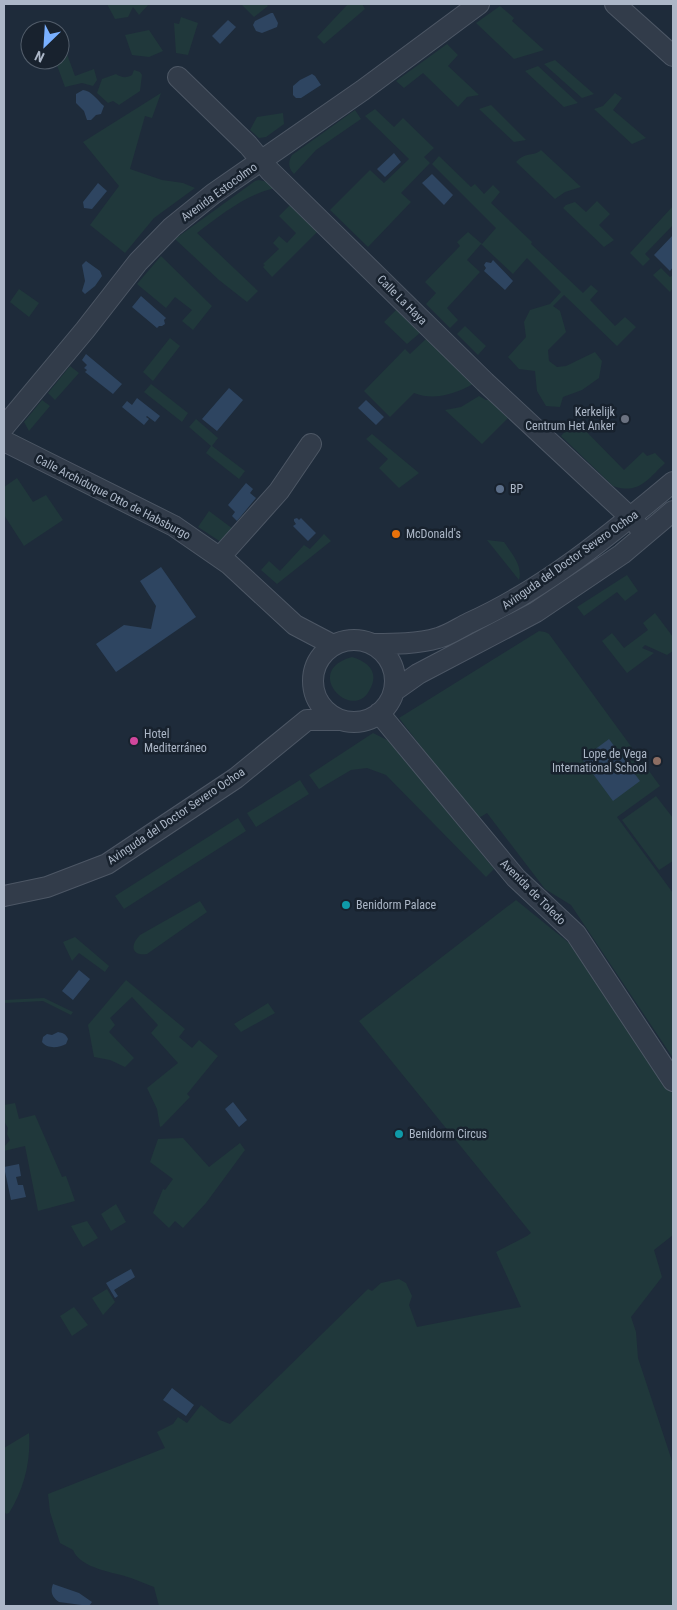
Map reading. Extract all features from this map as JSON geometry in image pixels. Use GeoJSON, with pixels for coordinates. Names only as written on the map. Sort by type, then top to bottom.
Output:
{"type":"FeatureCollection","features":[{"type":"Feature","properties":{"kind":"street","name":"Avenida Estocolmo"},"geometry":{"type":"LineString","coordinates":[[4,427],[156,242],[172,226],[213,194],[363,90],[479,4]]}},
{"type":"Feature","properties":{"kind":"street"},"geometry":{"type":"LineString","coordinates":[[615,4],[673,56]]}},
{"type":"Feature","properties":{"kind":"street","name":"Calle La Haya"},"geometry":{"type":"LineString","coordinates":[[178,77],[492,388],[645,534]]}},
{"type":"Feature","properties":{"kind":"street","name":"Calle Archiduque Otto de Habsburgo"},"geometry":{"type":"LineString","coordinates":[[4,441],[174,526],[220,557],[294,624]]}},
{"type":"Feature","properties":{"kind":"street"},"geometry":{"type":"LineString","coordinates":[[220,557],[279,490],[311,444]]}},
{"type":"Feature","properties":{"kind":"street","name":"Avinguda del Doctor Severo Ochoa"},"geometry":{"type":"LineString","coordinates":[[373,644],[404,643],[438,638],[500,609],[563,567],[630,518],[673,482]]}},
{"type":"Feature","properties":{"kind":"street","name":"Avinguda del Doctor Severo Ochoa"},"geometry":{"type":"LineString","coordinates":[[394,692],[418,674],[536,612],[622,554],[673,510]]}},
{"type":"Feature","properties":{"kind":"street"},"geometry":{"type":"LineString","coordinates":[[294,624],[333,645]]}},
{"type":"Feature","properties":{"kind":"street"},"geometry":{"type":"LineString","coordinates":[[294,624],[314,668]]}},
{"type":"Feature","properties":{"kind":"street"},"geometry":{"type":"LineString","coordinates":[[314,692],[307,720],[354,722],[367,720],[379,713],[388,704],[394,692],[395,678],[392,664],[384,653],[373,644],[360,640],[346,640],[333,645],[322,653],[314,668],[312,678],[314,692],[319,704],[328,714],[340,720]]}},
{"type":"Feature","properties":{"kind":"street","name":"Avenida de Toledo"},"geometry":{"type":"LineString","coordinates":[[379,713],[516,878],[576,934],[673,1081]]}},
{"type":"Feature","properties":{"kind":"street","name":"Avinguda del Doctor Severo Ochoa"},"geometry":{"type":"LineString","coordinates":[[4,896],[47,888],[107,864],[236,778],[307,720]]}},
{"type":"Feature","properties":{"kind":"green space"},"geometry":{"type":"Polygon","coordinates":[[[107,4],[149,4],[139,15],[133,7],[128,17],[115,19],[107,4]]]}},
{"type":"Feature","properties":{"kind":"green space"},"geometry":{"type":"Polygon","coordinates":[[[241,4],[266,4],[268,6],[254,17],[241,4]]]}},
{"type":"Feature","properties":{"kind":"green space"},"geometry":{"type":"Polygon","coordinates":[[[348,4],[362,4],[365,9],[324,44],[317,37],[348,4]]]}},
{"type":"Feature","properties":{"kind":"green space"},"geometry":{"type":"Polygon","coordinates":[[[500,6],[514,18],[512,21],[544,50],[514,59],[476,23],[500,6]]]}},
{"type":"Feature","properties":{"kind":"green space"},"geometry":{"type":"Polygon","coordinates":[[[181,17],[198,23],[188,55],[176,53],[174,23],[179,24],[181,17]]]}},
{"type":"Feature","properties":{"kind":"green space"},"geometry":{"type":"Polygon","coordinates":[[[149,30],[163,51],[149,57],[132,55],[125,35],[149,30]]]}},
{"type":"Feature","properties":{"kind":"green space"},"geometry":{"type":"Polygon","coordinates":[[[447,44],[458,55],[448,66],[479,95],[467,97],[458,107],[423,73],[404,88],[396,81],[447,44]]]}},
{"type":"Feature","properties":{"kind":"green space"},"geometry":{"type":"Polygon","coordinates":[[[555,60],[594,94],[582,98],[544,64],[555,60]]]}},
{"type":"Feature","properties":{"kind":"green space"},"geometry":{"type":"Polygon","coordinates":[[[70,62],[75,76],[94,69],[97,80],[93,86],[82,83],[65,87],[59,70],[70,70],[70,62]]]}},
{"type":"Feature","properties":{"kind":"green space"},"geometry":{"type":"Polygon","coordinates":[[[538,66],[578,103],[564,107],[525,71],[538,66]]]}},
{"type":"Feature","properties":{"kind":"green space"},"geometry":{"type":"Polygon","coordinates":[[[134,70],[142,75],[140,91],[119,105],[113,101],[108,103],[97,93],[102,79],[116,74],[128,77],[132,75],[134,70]]]}},
{"type":"Feature","properties":{"kind":"green space"},"geometry":{"type":"Polygon","coordinates":[[[161,93],[152,118],[145,116],[130,169],[162,180],[183,183],[195,188],[154,218],[125,253],[90,225],[119,186],[83,142],[161,93]]]}},
{"type":"Feature","properties":{"kind":"green space"},"geometry":{"type":"Polygon","coordinates":[[[615,93],[622,98],[613,110],[646,138],[632,144],[594,109],[603,106],[615,93]]]}},
{"type":"Feature","properties":{"kind":"green space"},"geometry":{"type":"Polygon","coordinates":[[[491,105],[526,140],[514,142],[479,109],[491,105]]]}},
{"type":"Feature","properties":{"kind":"green space"},"geometry":{"type":"Polygon","coordinates":[[[375,109],[394,127],[403,118],[434,148],[424,157],[430,163],[401,193],[411,202],[368,247],[330,210],[370,170],[384,183],[409,159],[365,116],[375,109]]]}},
{"type":"Feature","properties":{"kind":"green space"},"geometry":{"type":"Polygon","coordinates":[[[355,110],[361,119],[316,150],[294,174],[289,165],[292,155],[355,110]]]}},
{"type":"Feature","properties":{"kind":"green space"},"geometry":{"type":"Polygon","coordinates":[[[283,113],[284,124],[266,137],[259,138],[250,130],[257,117],[283,113]]]}},
{"type":"Feature","properties":{"kind":"green space"},"geometry":{"type":"Polygon","coordinates":[[[541,150],[581,187],[565,192],[555,199],[516,162],[523,156],[541,150]]]}},
{"type":"Feature","properties":{"kind":"green space"},"geometry":{"type":"Polygon","coordinates":[[[439,156],[471,187],[475,184],[484,194],[493,185],[500,192],[491,203],[532,242],[531,244],[583,293],[591,285],[598,291],[590,300],[615,326],[625,317],[636,327],[617,346],[564,295],[553,306],[560,311],[566,332],[548,350],[549,361],[557,367],[566,366],[595,352],[602,361],[599,378],[582,390],[563,397],[560,407],[546,406],[537,391],[535,371],[519,369],[508,357],[526,337],[524,322],[530,310],[550,304],[561,292],[527,258],[513,274],[481,244],[467,260],[480,272],[447,308],[458,320],[450,328],[426,304],[436,293],[425,282],[460,246],[457,242],[468,232],[482,244],[496,228],[432,164],[439,156]]]}},
{"type":"Feature","properties":{"kind":"green space"},"geometry":{"type":"Polygon","coordinates":[[[259,180],[268,182],[275,188],[243,201],[197,233],[258,291],[247,302],[219,280],[175,239],[259,180]]]}},
{"type":"Feature","properties":{"kind":"green space"},"geometry":{"type":"Polygon","coordinates":[[[597,201],[610,214],[599,225],[614,240],[604,247],[563,208],[575,202],[586,212],[597,201]]]}},
{"type":"Feature","properties":{"kind":"green space"},"geometry":{"type":"Polygon","coordinates":[[[291,204],[318,231],[272,277],[263,267],[265,265],[263,264],[279,249],[273,243],[279,236],[287,243],[296,233],[279,216],[291,204]]]}},
{"type":"Feature","properties":{"kind":"green space"},"geometry":{"type":"Polygon","coordinates":[[[673,206],[673,225],[645,254],[650,259],[643,266],[630,253],[673,206]]]}},
{"type":"Feature","properties":{"kind":"green space"},"geometry":{"type":"Polygon","coordinates":[[[161,256],[212,306],[193,330],[182,321],[192,310],[175,297],[166,308],[137,284],[161,256]]]}},
{"type":"Feature","properties":{"kind":"green space"},"geometry":{"type":"Polygon","coordinates":[[[661,268],[670,277],[673,275],[673,288],[670,292],[653,275],[661,268]]]}},
{"type":"Feature","properties":{"kind":"green space"},"geometry":{"type":"Polygon","coordinates":[[[19,289],[39,303],[29,317],[10,302],[19,289]]]}},
{"type":"Feature","properties":{"kind":"green space"},"geometry":{"type":"Polygon","coordinates":[[[397,309],[421,332],[407,344],[384,322],[397,309]]]}},
{"type":"Feature","properties":{"kind":"green space"},"geometry":{"type":"Polygon","coordinates":[[[465,326],[486,346],[478,355],[457,334],[465,326]]]}},
{"type":"Feature","properties":{"kind":"green space"},"geometry":{"type":"Polygon","coordinates":[[[170,338],[180,346],[153,381],[143,372],[170,338]]]}},
{"type":"Feature","properties":{"kind":"green space"},"geometry":{"type":"Polygon","coordinates":[[[427,338],[473,384],[459,391],[444,395],[429,396],[414,393],[390,417],[364,391],[405,349],[410,354],[427,338]]]}},
{"type":"Feature","properties":{"kind":"green space"},"geometry":{"type":"Polygon","coordinates":[[[70,366],[79,373],[55,400],[48,393],[70,366]]]}},
{"type":"Feature","properties":{"kind":"green space"},"geometry":{"type":"Polygon","coordinates":[[[151,384],[188,413],[182,422],[144,392],[151,384]]]}},
{"type":"Feature","properties":{"kind":"green space"},"geometry":{"type":"Polygon","coordinates":[[[479,396],[490,400],[508,418],[482,444],[445,410],[461,407],[479,396]]]}},
{"type":"Feature","properties":{"kind":"green space"},"geometry":{"type":"Polygon","coordinates":[[[42,400],[50,406],[29,431],[24,422],[42,400]]]}},
{"type":"Feature","properties":{"kind":"green space"},"geometry":{"type":"Polygon","coordinates":[[[196,419],[218,438],[212,446],[245,471],[239,479],[206,453],[211,446],[189,427],[196,419]]]}},
{"type":"Feature","properties":{"kind":"green space"},"geometry":{"type":"Polygon","coordinates":[[[575,420],[624,470],[643,452],[647,456],[655,453],[665,463],[648,480],[636,487],[622,488],[613,486],[561,436],[575,420]]]}},
{"type":"Feature","properties":{"kind":"green space"},"geometry":{"type":"Polygon","coordinates":[[[372,434],[419,473],[399,488],[379,468],[388,459],[366,439],[372,434]]]}},
{"type":"Feature","properties":{"kind":"green space"},"geometry":{"type":"Polygon","coordinates":[[[17,478],[33,502],[46,495],[63,520],[24,546],[4,515],[4,487],[17,478]]]}},
{"type":"Feature","properties":{"kind":"green space"},"geometry":{"type":"Polygon","coordinates":[[[209,511],[237,532],[221,542],[198,527],[209,511]]]}},
{"type":"Feature","properties":{"kind":"green space"},"geometry":{"type":"Polygon","coordinates":[[[324,534],[331,541],[277,584],[261,570],[269,561],[280,571],[304,545],[310,549],[324,534]]]}},
{"type":"Feature","properties":{"kind":"green space"},"geometry":{"type":"Polygon","coordinates":[[[487,540],[504,542],[518,565],[519,580],[487,540]]]}},
{"type":"Feature","properties":{"kind":"green space"},"geometry":{"type":"Polygon","coordinates":[[[627,575],[638,591],[625,601],[617,592],[584,616],[577,607],[627,575]]]}},
{"type":"Feature","properties":{"kind":"green space"},"geometry":{"type":"Polygon","coordinates":[[[655,613],[673,637],[673,651],[667,655],[645,645],[642,648],[654,653],[627,673],[602,641],[612,633],[624,648],[648,630],[643,623],[655,613]]]}},
{"type":"Feature","properties":{"kind":"green space"},"geometry":{"type":"Polygon","coordinates":[[[539,631],[549,634],[660,786],[617,817],[673,893],[673,1058],[571,905],[545,889],[487,813],[477,819],[399,718],[539,631]]]}},
{"type":"Feature","properties":{"kind":"green space"},"geometry":{"type":"Polygon","coordinates":[[[352,657],[368,665],[373,674],[373,679],[369,691],[361,699],[352,701],[343,698],[335,691],[330,682],[331,673],[337,664],[352,657]]]}},
{"type":"Feature","properties":{"kind":"green space"},"geometry":{"type":"Polygon","coordinates":[[[373,733],[391,742],[494,869],[486,877],[386,775],[367,768],[351,770],[319,789],[309,775],[373,733]]]}},
{"type":"Feature","properties":{"kind":"green space"},"geometry":{"type":"Polygon","coordinates":[[[300,780],[309,794],[256,827],[247,813],[300,780]]]}},
{"type":"Feature","properties":{"kind":"green space"},"geometry":{"type":"Polygon","coordinates":[[[656,796],[673,818],[673,861],[659,870],[622,820],[656,796]]]}},
{"type":"Feature","properties":{"kind":"green space"},"geometry":{"type":"Polygon","coordinates":[[[238,818],[246,831],[124,909],[115,896],[238,818]]]}},
{"type":"Feature","properties":{"kind":"green space"},"geometry":{"type":"Polygon","coordinates":[[[516,900],[569,943],[668,1084],[673,1095],[673,1235],[654,1250],[662,1277],[631,1317],[636,1332],[638,1358],[673,1464],[673,1606],[159,1606],[154,1587],[90,1566],[83,1562],[73,1550],[60,1543],[50,1512],[48,1494],[165,1448],[157,1432],[173,1424],[178,1417],[187,1423],[201,1405],[220,1420],[230,1424],[368,1289],[372,1291],[381,1283],[399,1279],[406,1283],[412,1296],[409,1305],[417,1327],[521,1307],[496,1252],[531,1233],[359,1021],[516,900]]]}},
{"type":"Feature","properties":{"kind":"green space"},"geometry":{"type":"Polygon","coordinates":[[[200,901],[207,912],[147,954],[135,952],[135,942],[140,935],[200,901]]]}},
{"type":"Feature","properties":{"kind":"green space"},"geometry":{"type":"Polygon","coordinates":[[[75,937],[109,966],[105,972],[79,953],[72,961],[63,942],[75,937]]]}},
{"type":"Feature","properties":{"kind":"green space"},"geometry":{"type":"Polygon","coordinates":[[[126,980],[185,1029],[179,1037],[192,1048],[199,1040],[218,1056],[187,1094],[190,1097],[160,1127],[157,1109],[147,1088],[178,1063],[151,1033],[158,1025],[132,997],[110,1018],[115,1025],[109,1032],[134,1058],[125,1067],[110,1060],[94,1057],[88,1025],[126,980]]]}},
{"type":"Feature","properties":{"kind":"green space"},"geometry":{"type":"Polygon","coordinates":[[[44,998],[73,1012],[71,1015],[43,1001],[4,1003],[4,1000],[44,998]]]}},
{"type":"Feature","properties":{"kind":"green space"},"geometry":{"type":"Polygon","coordinates":[[[268,1003],[275,1013],[241,1032],[234,1024],[268,1003]]]}},
{"type":"Feature","properties":{"kind":"green space"},"geometry":{"type":"Polygon","coordinates":[[[15,1103],[19,1119],[35,1115],[62,1177],[66,1176],[75,1201],[38,1211],[25,1146],[4,1151],[4,1147],[10,1140],[7,1134],[8,1128],[4,1121],[4,1105],[15,1103]]]}},
{"type":"Feature","properties":{"kind":"green space"},"geometry":{"type":"Polygon","coordinates":[[[183,1138],[209,1167],[240,1143],[245,1150],[206,1203],[183,1228],[175,1221],[169,1228],[153,1213],[163,1189],[165,1190],[173,1179],[150,1162],[158,1139],[183,1138]]]}},
{"type":"Feature","properties":{"kind":"green space"},"geometry":{"type":"Polygon","coordinates":[[[116,1204],[126,1222],[111,1231],[101,1214],[116,1204]]]}},
{"type":"Feature","properties":{"kind":"green space"},"geometry":{"type":"Polygon","coordinates":[[[87,1221],[98,1238],[83,1247],[71,1226],[87,1221]]]}},
{"type":"Feature","properties":{"kind":"green space"},"geometry":{"type":"Polygon","coordinates":[[[107,1289],[115,1302],[103,1315],[92,1298],[107,1289]]]}},
{"type":"Feature","properties":{"kind":"green space"},"geometry":{"type":"Polygon","coordinates":[[[74,1307],[88,1325],[72,1336],[60,1316],[74,1307]]]}},
{"type":"Feature","properties":{"kind":"green space"},"geometry":{"type":"Polygon","coordinates":[[[29,1433],[28,1464],[19,1494],[9,1513],[6,1514],[4,1511],[4,1448],[29,1433]]]}},
{"type":"Feature","properties":{"kind":"water"},"geometry":{"type":"Polygon","coordinates":[[[273,13],[278,23],[277,27],[262,33],[256,31],[253,25],[255,21],[273,13]]]}},
{"type":"Feature","properties":{"kind":"water"},"geometry":{"type":"Polygon","coordinates":[[[228,20],[236,27],[220,44],[212,36],[228,20]]]}},
{"type":"Feature","properties":{"kind":"water"},"geometry":{"type":"Polygon","coordinates":[[[312,74],[321,85],[301,98],[296,98],[293,95],[293,86],[312,74]]]}},
{"type":"Feature","properties":{"kind":"water"},"geometry":{"type":"Polygon","coordinates":[[[83,90],[92,94],[104,106],[101,114],[96,115],[91,120],[87,120],[84,111],[76,103],[76,94],[83,90]]]}},
{"type":"Feature","properties":{"kind":"water"},"geometry":{"type":"Polygon","coordinates":[[[394,153],[401,162],[385,177],[377,169],[394,153]]]}},
{"type":"Feature","properties":{"kind":"water"},"geometry":{"type":"Polygon","coordinates":[[[432,174],[453,195],[444,205],[422,183],[432,174]]]}},
{"type":"Feature","properties":{"kind":"water"},"geometry":{"type":"Polygon","coordinates":[[[98,183],[107,191],[92,209],[84,208],[83,202],[98,183]]]}},
{"type":"Feature","properties":{"kind":"water"},"geometry":{"type":"Polygon","coordinates":[[[673,235],[673,267],[670,271],[654,255],[673,235]]]}},
{"type":"Feature","properties":{"kind":"water"},"geometry":{"type":"Polygon","coordinates":[[[493,260],[513,281],[505,290],[484,271],[486,262],[491,263],[493,260]]]}},
{"type":"Feature","properties":{"kind":"water"},"geometry":{"type":"Polygon","coordinates":[[[86,261],[100,271],[102,276],[95,286],[85,294],[82,291],[85,281],[82,265],[86,261]]]}},
{"type":"Feature","properties":{"kind":"water"},"geometry":{"type":"Polygon","coordinates":[[[141,296],[166,318],[164,320],[165,324],[157,328],[132,307],[141,296]]]}},
{"type":"Feature","properties":{"kind":"water"},"geometry":{"type":"Polygon","coordinates":[[[86,354],[122,384],[113,394],[85,372],[87,370],[84,368],[87,365],[82,360],[86,354]]]}},
{"type":"Feature","properties":{"kind":"water"},"geometry":{"type":"Polygon","coordinates":[[[229,388],[243,400],[217,431],[202,419],[229,388]]]}},
{"type":"Feature","properties":{"kind":"water"},"geometry":{"type":"Polygon","coordinates":[[[137,398],[160,416],[155,422],[147,416],[149,419],[144,425],[122,407],[127,401],[132,405],[137,398]]]}},
{"type":"Feature","properties":{"kind":"water"},"geometry":{"type":"Polygon","coordinates":[[[366,400],[384,417],[376,425],[358,408],[366,400]]]}},
{"type":"Feature","properties":{"kind":"water"},"geometry":{"type":"Polygon","coordinates":[[[246,483],[253,489],[250,493],[256,498],[237,521],[232,516],[235,512],[228,505],[246,483]]]}},
{"type":"Feature","properties":{"kind":"water"},"geometry":{"type":"Polygon","coordinates":[[[297,518],[299,520],[301,518],[316,533],[308,541],[293,526],[296,524],[294,519],[297,518]]]}},
{"type":"Feature","properties":{"kind":"water"},"geometry":{"type":"Polygon","coordinates":[[[161,567],[196,617],[116,672],[96,644],[124,625],[151,629],[156,606],[140,581],[161,567]]]}},
{"type":"Feature","properties":{"kind":"water"},"geometry":{"type":"Polygon","coordinates":[[[609,739],[640,781],[613,801],[582,759],[609,739]]]}},
{"type":"Feature","properties":{"kind":"water"},"geometry":{"type":"Polygon","coordinates":[[[79,970],[90,979],[73,1000],[62,991],[79,970]]]}},
{"type":"Feature","properties":{"kind":"water"},"geometry":{"type":"Polygon","coordinates":[[[58,1032],[63,1033],[68,1039],[66,1044],[53,1047],[47,1046],[42,1042],[43,1037],[47,1034],[52,1035],[58,1032]]]}},
{"type":"Feature","properties":{"kind":"water"},"geometry":{"type":"Polygon","coordinates":[[[233,1102],[247,1120],[239,1127],[225,1109],[233,1102]]]}},
{"type":"Feature","properties":{"kind":"water"},"geometry":{"type":"Polygon","coordinates":[[[19,1164],[21,1176],[16,1177],[18,1185],[23,1185],[26,1197],[11,1200],[4,1167],[19,1164]]]}},
{"type":"Feature","properties":{"kind":"water"},"geometry":{"type":"Polygon","coordinates":[[[131,1269],[135,1277],[114,1290],[118,1296],[115,1298],[106,1283],[131,1269]]]}},
{"type":"Feature","properties":{"kind":"water"},"geometry":{"type":"Polygon","coordinates":[[[172,1388],[194,1405],[186,1416],[163,1400],[172,1388]]]}},
{"type":"Feature","properties":{"kind":"water"},"geometry":{"type":"Polygon","coordinates":[[[53,1584],[79,1593],[92,1602],[89,1606],[59,1602],[52,1594],[53,1584]]]}},
{"type":"Feature","properties":{"kind":"place","name":"Kerkelijk Centrum Het Anker"},"geometry":{"type":"Point","coordinates":[625,419]}},
{"type":"Feature","properties":{"kind":"place","name":"BP"},"geometry":{"type":"Point","coordinates":[500,489]}},
{"type":"Feature","properties":{"kind":"place","name":"McDonald's"},"geometry":{"type":"Point","coordinates":[396,534]}},
{"type":"Feature","properties":{"kind":"place","name":"Hotel Mediterráneo"},"geometry":{"type":"Point","coordinates":[134,741]}},
{"type":"Feature","properties":{"kind":"place","name":"Lope de Vega International School"},"geometry":{"type":"Point","coordinates":[657,761]}},
{"type":"Feature","properties":{"kind":"place","name":"Benidorm Palace"},"geometry":{"type":"Point","coordinates":[346,905]}},
{"type":"Feature","properties":{"kind":"place","name":"Benidorm Circus"},"geometry":{"type":"Point","coordinates":[399,1134]}}]}
